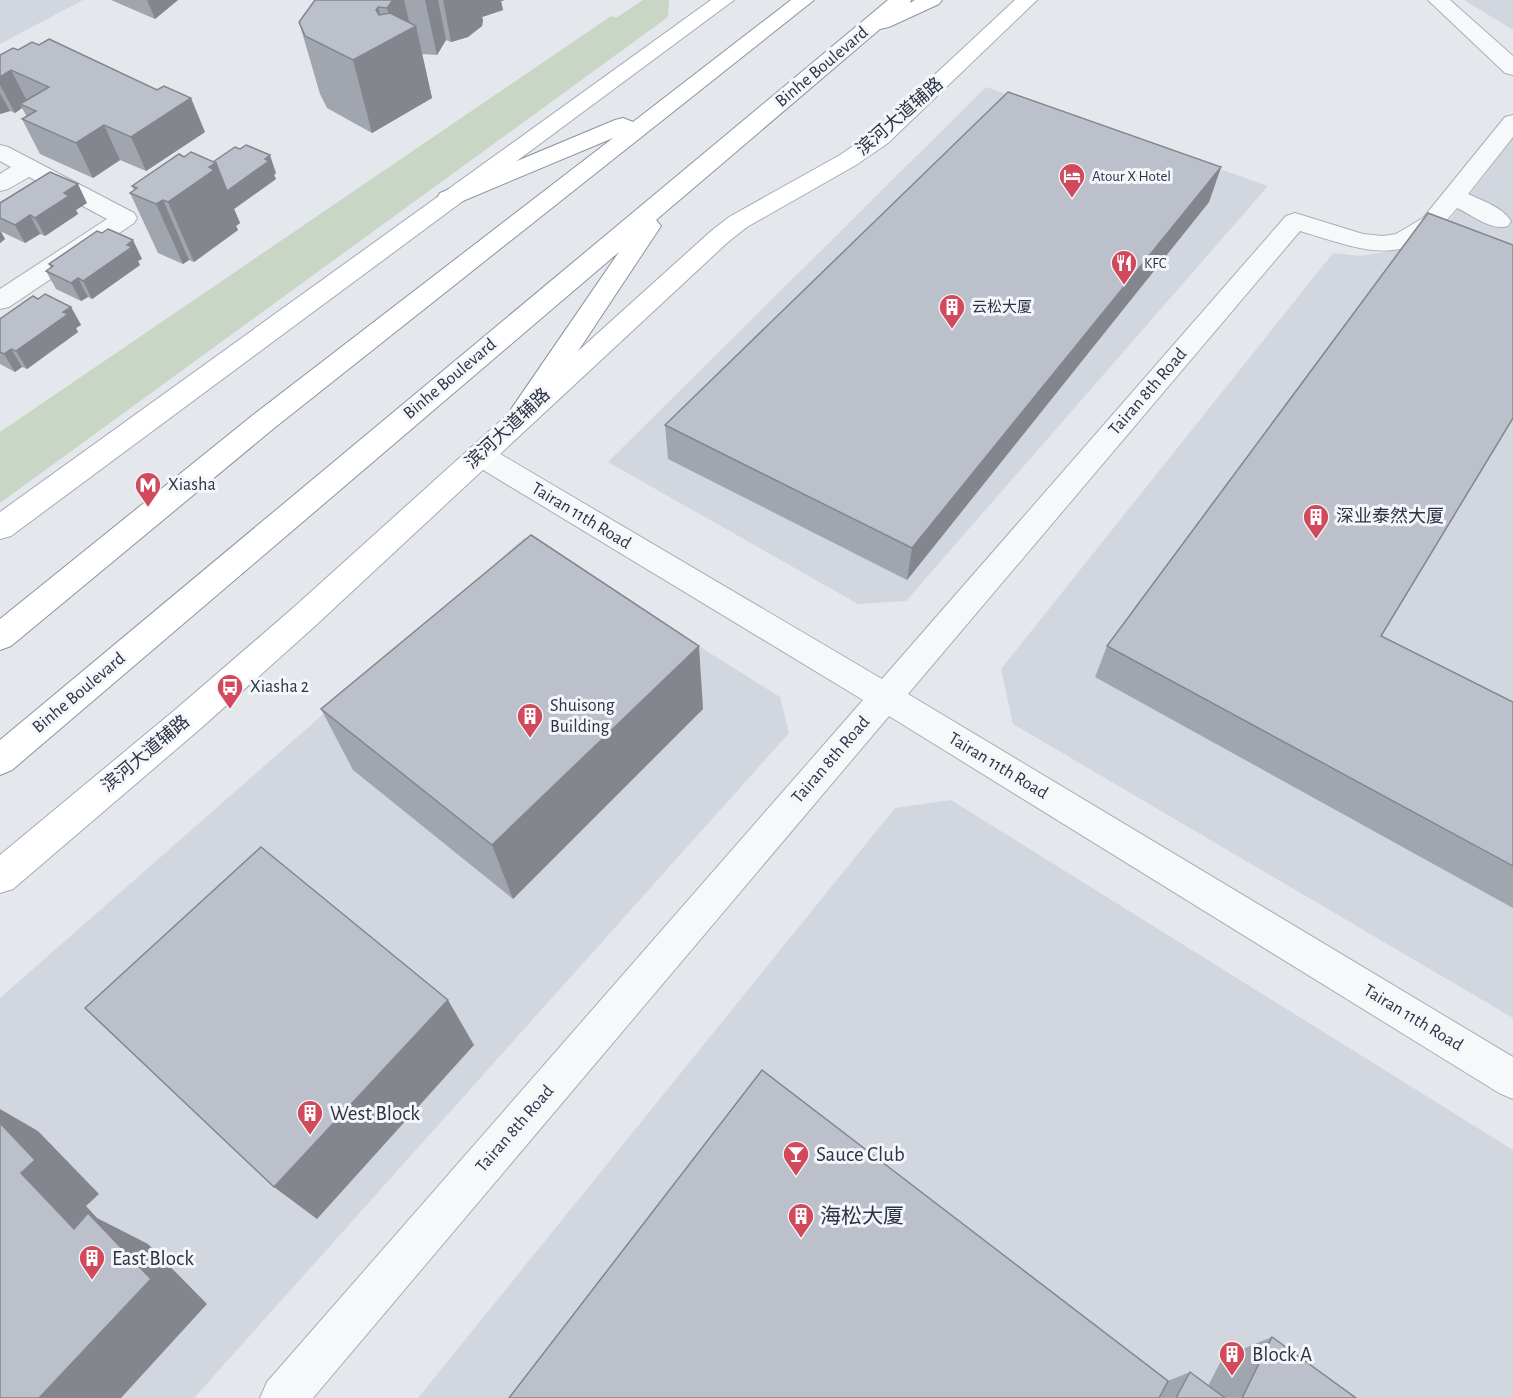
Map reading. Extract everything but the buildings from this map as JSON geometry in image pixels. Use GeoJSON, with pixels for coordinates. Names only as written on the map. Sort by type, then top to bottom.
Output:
{"type":"FeatureCollection","features":[{"type":"Feature","properties":{"kind":"main road"},"geometry":{"type":"LineString","coordinates":[[0,528],[304,308],[449,198],[724,0]]}},
{"type":"Feature","properties":{"kind":"main road"},"geometry":{"type":"LineString","coordinates":[[0,637],[263,422],[804,0]]}},
{"type":"Feature","properties":{"kind":"main road","name":"Binhe Boulevard"},"geometry":{"type":"LineString","coordinates":[[0,760],[901,0]]}},
{"type":"Feature","properties":{"kind":"main road"},"geometry":{"type":"LineString","coordinates":[[864,32],[932,0]]}},
{"type":"Feature","properties":{"kind":"main road","name":"滨河大道辅路"},"geometry":{"type":"LineString","coordinates":[[0,877],[188,719],[719,237],[738,222],[848,160],[880,138],[1027,0]]}},
{"type":"Feature","properties":{"kind":"main road"},"geometry":{"type":"LineString","coordinates":[[449,198],[663,108]]}},
{"type":"Feature","properties":{"kind":"main road"},"geometry":{"type":"LineString","coordinates":[[519,418],[672,193]]}},
{"type":"Feature","properties":{"kind":"street"},"geometry":{"type":"LineString","coordinates":[[1438,0],[1513,68]]}},
{"type":"Feature","properties":{"kind":"street"},"geometry":{"type":"LineString","coordinates":[[1446,0],[1503,33]]}},
{"type":"Feature","properties":{"kind":"street"},"geometry":{"type":"LineString","coordinates":[[1424,236],[1422,219],[1513,103]]}},
{"type":"Feature","properties":{"kind":"street","name":"Tairan 8th Road"},"geometry":{"type":"LineString","coordinates":[[283,1398],[1295,221],[1347,238],[1372,243],[1394,243],[1424,236],[1513,122]]}},
{"type":"Feature","properties":{"kind":"street"},"geometry":{"type":"LineString","coordinates":[[0,152],[125,218],[0,301]]}},
{"type":"Feature","properties":{"kind":"street"},"geometry":{"type":"LineString","coordinates":[[0,184],[28,167]]}},
{"type":"Feature","properties":{"kind":"street"},"geometry":{"type":"LineString","coordinates":[[1453,197],[1483,210],[1499,221]]}},
{"type":"Feature","properties":{"kind":"street","name":"Tairan 11th Road"},"geometry":{"type":"LineString","coordinates":[[480,455],[1513,1079]]}},
{"type":"Feature","properties":{"kind":"shaded area"},"geometry":{"type":"Polygon","coordinates":[[[0,0],[83,0],[0,44],[0,0]]]}},
{"type":"Feature","properties":{"kind":"shaded area"},"geometry":{"type":"Polygon","coordinates":[[[1464,0],[1513,0],[1513,30],[1464,0]]]}},
{"type":"Feature","properties":{"kind":"shaded area","name":"云松大厦"},"geometry":{"type":"Polygon","coordinates":[[[986,87],[1268,186],[906,601],[858,604],[608,462],[986,87]]]}},
{"type":"Feature","properties":{"kind":"shaded area"},"geometry":{"type":"Polygon","coordinates":[[[1513,138],[1513,1018],[1013,724],[1001,669],[1333,253],[1359,256],[1394,251],[1448,222],[1513,138]]]}},
{"type":"Feature","properties":{"kind":"shaded area"},"geometry":{"type":"Polygon","coordinates":[[[525,537],[780,697],[789,733],[194,1398],[0,1398],[0,998],[525,537]]]}},
{"type":"Feature","properties":{"kind":"shaded area"},"geometry":{"type":"Polygon","coordinates":[[[951,800],[1513,1150],[1513,1398],[418,1398],[895,808],[951,800]]]}},
{"type":"Feature","properties":{"kind":"green space"},"geometry":{"type":"Polygon","coordinates":[[[643,0],[669,0],[668,17],[0,503],[0,432],[611,16],[616,18],[643,0]]]}},
{"type":"Feature","properties":{"kind":"place","name":"Atour X Hotel"},"geometry":{"type":"Point","coordinates":[1072,199]}},
{"type":"Feature","properties":{"kind":"place","name":"KFC"},"geometry":{"type":"Point","coordinates":[1124,286]}},
{"type":"Feature","properties":{"kind":"place","name":"云松大厦"},"geometry":{"type":"Point","coordinates":[952,330]}},
{"type":"Feature","properties":{"kind":"place","name":"Xiasha"},"geometry":{"type":"Point","coordinates":[148,508]}},
{"type":"Feature","properties":{"kind":"place","name":"深业泰然大厦"},"geometry":{"type":"Point","coordinates":[1316,540]}},
{"type":"Feature","properties":{"kind":"place","name":"Xiasha 2"},"geometry":{"type":"Point","coordinates":[230,710]}},
{"type":"Feature","properties":{"kind":"place","name":"Shuisong Building"},"geometry":{"type":"Point","coordinates":[530,739]}},
{"type":"Feature","properties":{"kind":"place","name":"West Block"},"geometry":{"type":"Point","coordinates":[310,1136]}},
{"type":"Feature","properties":{"kind":"place","name":"Sauce Club"},"geometry":{"type":"Point","coordinates":[796,1177]}},
{"type":"Feature","properties":{"kind":"place","name":"海松大厦"},"geometry":{"type":"Point","coordinates":[801,1239]}},
{"type":"Feature","properties":{"kind":"place","name":"East Block"},"geometry":{"type":"Point","coordinates":[92,1281]}},
{"type":"Feature","properties":{"kind":"place","name":"Block A"},"geometry":{"type":"Point","coordinates":[1232,1377]}}]}
